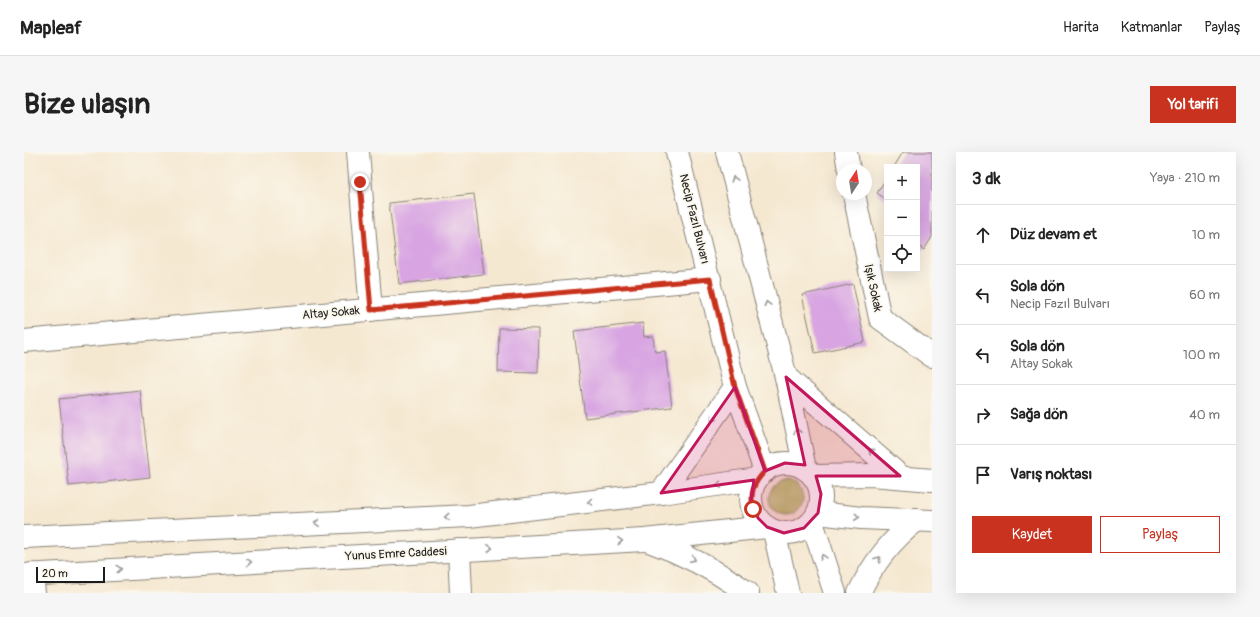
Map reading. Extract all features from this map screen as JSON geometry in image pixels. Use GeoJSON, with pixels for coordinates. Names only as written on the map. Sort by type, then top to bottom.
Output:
{"type":"FeatureCollection","features":[{"type":"Feature","properties":{"kind":"street"},"geometry":{"type":"LineString","coordinates":[[358,152],[371,310]]}},
{"type":"Feature","properties":{"kind":"street","name":"Necip Fazıl Bulvarı"},"geometry":{"type":"LineString","coordinates":[[677,152],[710,279],[735,387],[761,475]]}},
{"type":"Feature","properties":{"kind":"street"},"geometry":{"type":"LineString","coordinates":[[727,152],[786,377],[809,473]]}},
{"type":"Feature","properties":{"kind":"street"},"geometry":{"type":"LineString","coordinates":[[846,152],[848,164]]}},
{"type":"Feature","properties":{"kind":"street","name":"Işık Sokak"},"geometry":{"type":"LineString","coordinates":[[855,200],[880,318],[932,356]]}},
{"type":"Feature","properties":{"kind":"street","name":"Altay Sokak"},"geometry":{"type":"LineString","coordinates":[[24,341],[710,279]]}},
{"type":"Feature","properties":{"kind":"street"},"geometry":{"type":"LineString","coordinates":[[786,377],[900,476]]}},
{"type":"Feature","properties":{"kind":"street"},"geometry":{"type":"LineString","coordinates":[[661,493],[735,387]]}},
{"type":"Feature","properties":{"kind":"street"},"geometry":{"type":"LineString","coordinates":[[785,463],[796,464],[809,473],[818,485],[821,494],[821,504],[815,517],[804,528],[794,532],[784,533],[770,529],[758,518],[753,509],[751,499],[753,488],[761,475],[774,466],[785,463]]}},
{"type":"Feature","properties":{"kind":"street"},"geometry":{"type":"LineString","coordinates":[[809,473],[900,476],[932,480]]}},
{"type":"Feature","properties":{"kind":"street"},"geometry":{"type":"LineString","coordinates":[[24,537],[469,516],[661,493],[761,475]]}},
{"type":"Feature","properties":{"kind":"street"},"geometry":{"type":"LineString","coordinates":[[815,517],[924,520]]}},
{"type":"Feature","properties":{"kind":"street"},"geometry":{"type":"LineString","coordinates":[[815,517],[835,593]]}},
{"type":"Feature","properties":{"kind":"street"},"geometry":{"type":"LineString","coordinates":[[859,593],[866,579],[888,546],[902,532],[924,520]]}},
{"type":"Feature","properties":{"kind":"street"},"geometry":{"type":"LineString","coordinates":[[770,529],[788,593]]}},
{"type":"Feature","properties":{"kind":"street","name":"Yunus Emre Caddesi"},"geometry":{"type":"LineString","coordinates":[[30,581],[459,550],[644,540],[770,529]]}},
{"type":"Feature","properties":{"kind":"street"},"geometry":{"type":"LineString","coordinates":[[644,540],[671,549],[697,561],[722,575],[748,593]]}},
{"type":"Feature","properties":{"kind":"street"},"geometry":{"type":"LineString","coordinates":[[459,550],[461,593]]}},
{"type":"Feature","properties":{"kind":"highlighted area"},"geometry":{"type":"Polygon","coordinates":[[[786,377],[900,476],[816,476],[821,494],[818,513],[804,528],[784,533],[767,527],[758,518],[751,499],[754,480],[661,493],[735,387],[765,471],[785,463],[805,465],[786,377]]]}},
{"type":"Feature","properties":{"kind":"green space"},"geometry":{"type":"Polygon","coordinates":[[[783,481],[789,481],[793,482],[800,488],[803,498],[802,505],[796,512],[789,515],[783,515],[779,514],[772,508],[769,501],[769,495],[770,491],[776,484],[783,481]]]}},
{"type":"Feature","properties":{"kind":"building"},"geometry":{"type":"Polygon","coordinates":[[[903,152],[932,152],[932,237],[924,250],[920,247],[920,164],[896,164],[903,152]]]}},
{"type":"Feature","properties":{"kind":"building"},"geometry":{"type":"Polygon","coordinates":[[[884,182],[884,198],[877,193],[884,182]]]}},
{"type":"Feature","properties":{"kind":"building"},"geometry":{"type":"Polygon","coordinates":[[[474,194],[484,274],[399,284],[389,203],[474,194]]]}},
{"type":"Feature","properties":{"kind":"building"},"geometry":{"type":"Polygon","coordinates":[[[853,284],[865,342],[815,353],[802,295],[853,284]]]}},
{"type":"Feature","properties":{"kind":"building"},"geometry":{"type":"Polygon","coordinates":[[[643,323],[644,337],[653,336],[655,352],[665,351],[672,407],[585,418],[574,331],[643,323]]]}},
{"type":"Feature","properties":{"kind":"building"},"geometry":{"type":"Polygon","coordinates":[[[499,328],[539,329],[538,373],[498,372],[499,328]]]}},
{"type":"Feature","properties":{"kind":"building"},"geometry":{"type":"Polygon","coordinates":[[[140,390],[150,477],[69,486],[59,399],[140,390]]]}},
{"type":"Feature","properties":{"kind":"route"},"geometry":{"type":"LineString","coordinates":[[360,182],[371,310],[710,279],[735,387],[765,471],[757,479],[753,488],[751,499],[753,509]]}}]}
